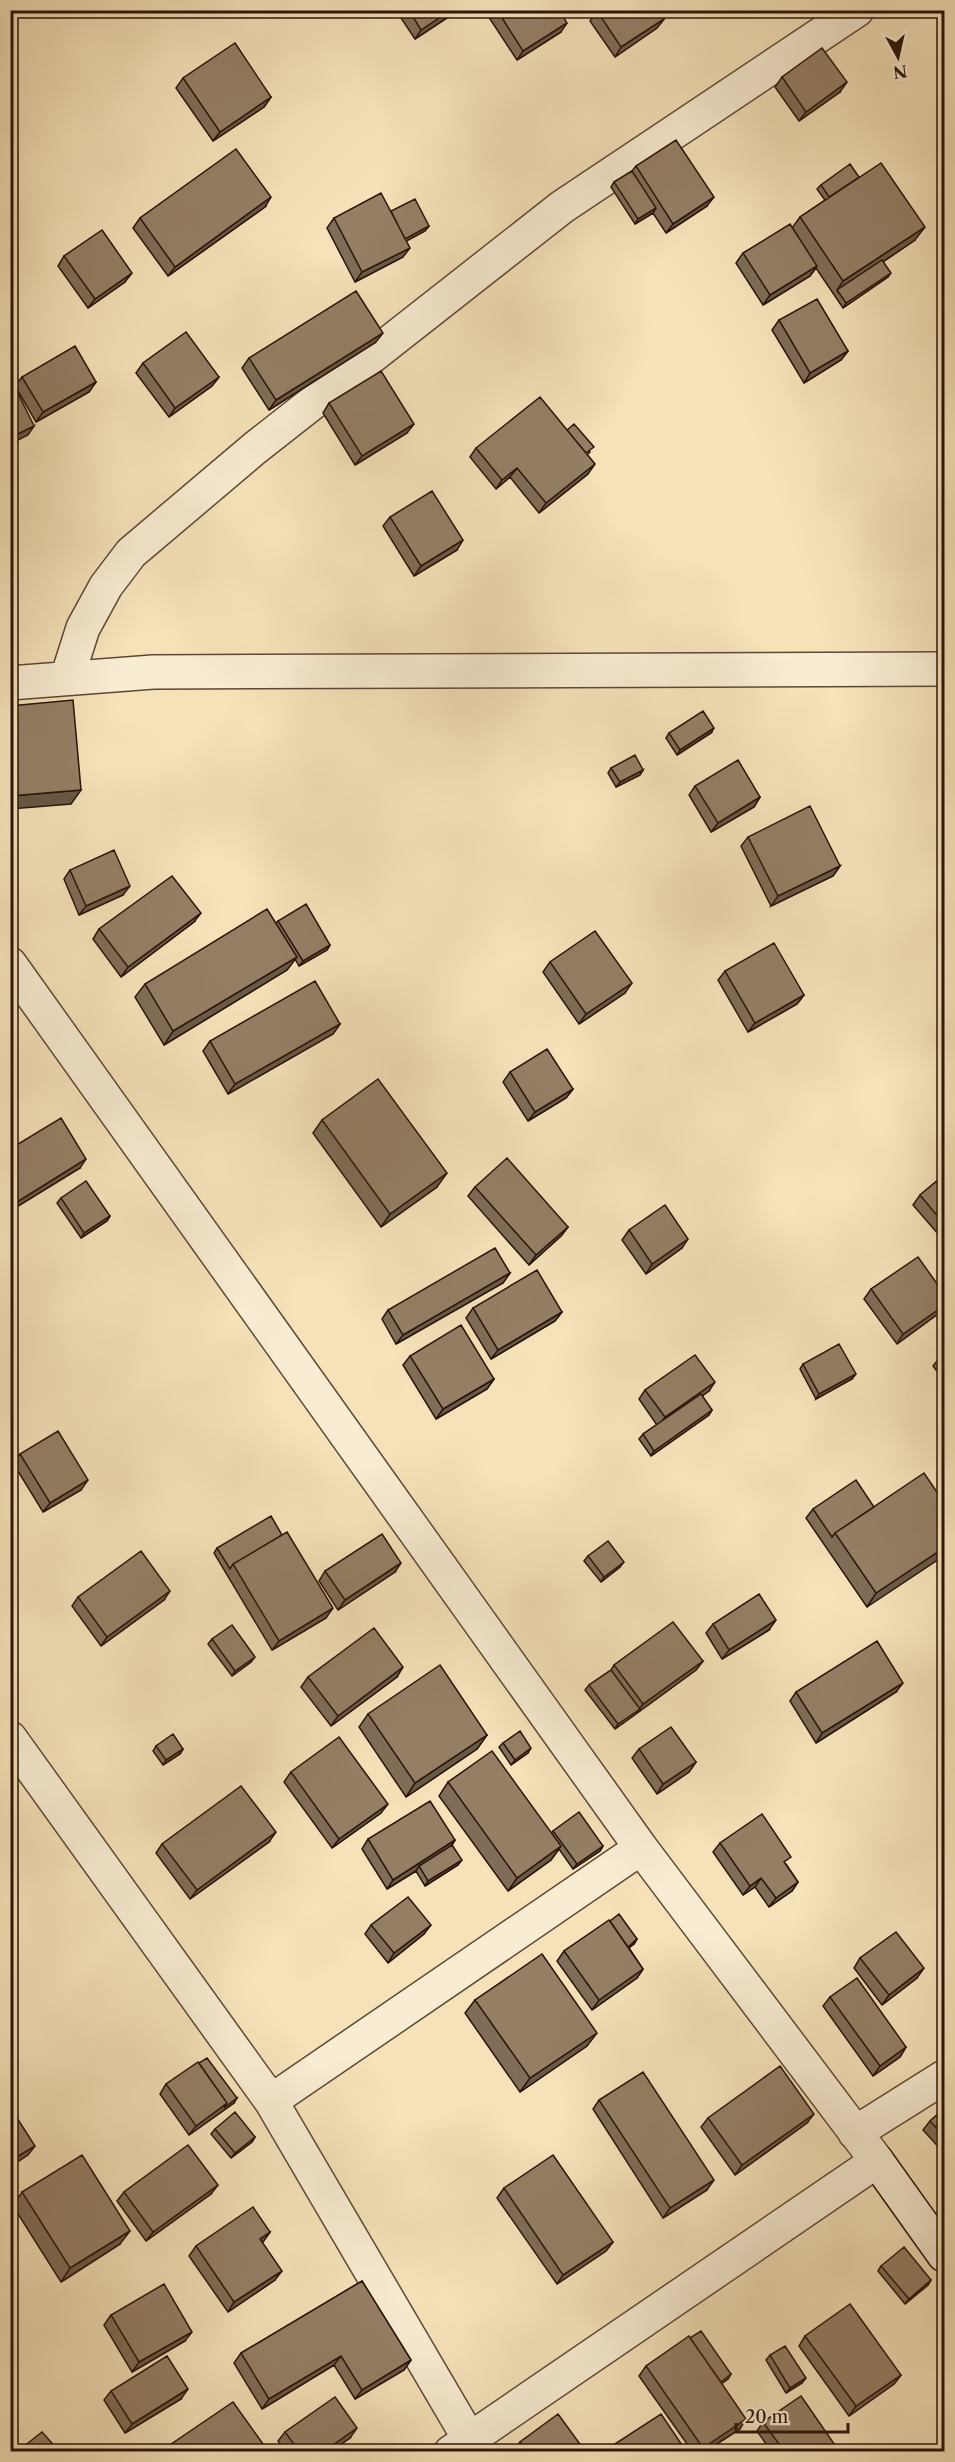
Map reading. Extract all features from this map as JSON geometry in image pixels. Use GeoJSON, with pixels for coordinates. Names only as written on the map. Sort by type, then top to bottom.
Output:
{"type":"FeatureCollection","features":[{"type":"Feature","properties":{"kind":"street"},"geometry":{"type":"LineString","coordinates":[[67,678],[83,628],[106,586],[131,553],[228,471],[562,207],[856,10]]}},
{"type":"Feature","properties":{"kind":"street"},"geometry":{"type":"LineString","coordinates":[[10,683],[165,672],[945,669]]}},
{"type":"Feature","properties":{"kind":"street"},"geometry":{"type":"LineString","coordinates":[[10,964],[641,1848],[945,2255]]}},
{"type":"Feature","properties":{"kind":"street"},"geometry":{"type":"LineString","coordinates":[[10,1738],[271,2101],[465,2448],[877,2161]]}},
{"type":"Feature","properties":{"kind":"street"},"geometry":{"type":"LineString","coordinates":[[271,2101],[641,1848]]}},
{"type":"Feature","properties":{"kind":"street"},"geometry":{"type":"LineString","coordinates":[[855,2133],[945,2077]]}},
{"type":"Feature","properties":{"kind":"building"},"geometry":{"type":"Polygon","coordinates":[[[409,10],[451,10],[421,30],[409,10]]]}},
{"type":"Feature","properties":{"kind":"building"},"geometry":{"type":"Polygon","coordinates":[[[497,10],[559,10],[567,23],[523,51],[497,10]]]}},
{"type":"Feature","properties":{"kind":"building"},"geometry":{"type":"Polygon","coordinates":[[[598,10],[658,10],[664,19],[621,47],[598,10]]]}},
{"type":"Feature","properties":{"kind":"building"},"geometry":{"type":"Polygon","coordinates":[[[235,43],[271,97],[220,132],[183,78],[235,43]]]}},
{"type":"Feature","properties":{"kind":"building"},"geometry":{"type":"Polygon","coordinates":[[[822,48],[847,82],[806,112],[782,77],[822,48]]]}},
{"type":"Feature","properties":{"kind":"building"},"geometry":{"type":"Polygon","coordinates":[[[676,140],[714,197],[673,224],[636,166],[676,140]]]}},
{"type":"Feature","properties":{"kind":"building"},"geometry":{"type":"Polygon","coordinates":[[[236,149],[271,197],[175,267],[140,218],[236,149]]]}},
{"type":"Feature","properties":{"kind":"building"},"geometry":{"type":"Polygon","coordinates":[[[881,163],[925,227],[843,281],[800,217],[881,163]]]}},
{"type":"Feature","properties":{"kind":"building"},"geometry":{"type":"Polygon","coordinates":[[[850,164],[859,177],[829,197],[821,185],[850,164]]]}},
{"type":"Feature","properties":{"kind":"building"},"geometry":{"type":"Polygon","coordinates":[[[632,171],[656,208],[638,219],[614,182],[632,171]]]}},
{"type":"Feature","properties":{"kind":"building"},"geometry":{"type":"Polygon","coordinates":[[[381,193],[410,248],[362,272],[334,218],[381,193]]]}},
{"type":"Feature","properties":{"kind":"building"},"geometry":{"type":"Polygon","coordinates":[[[415,199],[429,226],[405,239],[391,211],[415,199]]]}},
{"type":"Feature","properties":{"kind":"building"},"geometry":{"type":"Polygon","coordinates":[[[790,224],[817,266],[770,295],[743,253],[790,224]]]}},
{"type":"Feature","properties":{"kind":"building"},"geometry":{"type":"Polygon","coordinates":[[[102,230],[132,273],[95,299],[64,256],[102,230]]]}},
{"type":"Feature","properties":{"kind":"building"},"geometry":{"type":"Polygon","coordinates":[[[882,260],[891,273],[846,303],[837,290],[882,260]]]}},
{"type":"Feature","properties":{"kind":"building"},"geometry":{"type":"Polygon","coordinates":[[[356,291],[383,333],[276,400],[249,358],[356,291]]]}},
{"type":"Feature","properties":{"kind":"building"},"geometry":{"type":"Polygon","coordinates":[[[817,299],[848,351],[810,373],[779,320],[817,299]]]}},
{"type":"Feature","properties":{"kind":"building"},"geometry":{"type":"Polygon","coordinates":[[[186,332],[219,377],[175,408],[143,363],[186,332]]]}},
{"type":"Feature","properties":{"kind":"building"},"geometry":{"type":"Polygon","coordinates":[[[75,346],[96,382],[43,412],[22,377],[75,346]]]}},
{"type":"Feature","properties":{"kind":"building"},"geometry":{"type":"Polygon","coordinates":[[[381,371],[414,424],[362,456],[329,403],[381,371]]]}},
{"type":"Feature","properties":{"kind":"building"},"geometry":{"type":"Polygon","coordinates":[[[13,383],[34,426],[10,438],[10,384],[13,383]]]}},
{"type":"Feature","properties":{"kind":"building"},"geometry":{"type":"Polygon","coordinates":[[[540,397],[595,464],[546,503],[517,468],[502,480],[476,448],[540,397]]]}},
{"type":"Feature","properties":{"kind":"building"},"geometry":{"type":"Polygon","coordinates":[[[574,424],[594,447],[586,453],[567,430],[574,424]]]}},
{"type":"Feature","properties":{"kind":"building"},"geometry":{"type":"Polygon","coordinates":[[[432,491],[463,540],[421,566],[390,517],[432,491]]]}},
{"type":"Feature","properties":{"kind":"building"},"geometry":{"type":"Polygon","coordinates":[[[73,700],[81,790],[10,796],[10,706],[73,700]]]}},
{"type":"Feature","properties":{"kind":"building"},"geometry":{"type":"Polygon","coordinates":[[[703,711],[714,728],[680,750],[669,733],[703,711]]]}},
{"type":"Feature","properties":{"kind":"building"},"geometry":{"type":"Polygon","coordinates":[[[635,755],[643,770],[620,782],[611,768],[635,755]]]}},
{"type":"Feature","properties":{"kind":"building"},"geometry":{"type":"Polygon","coordinates":[[[738,760],[760,797],[718,823],[695,786],[738,760]]]}},
{"type":"Feature","properties":{"kind":"building"},"geometry":{"type":"Polygon","coordinates":[[[810,806],[840,866],[778,896],[748,837],[810,806]]]}},
{"type":"Feature","properties":{"kind":"building"},"geometry":{"type":"Polygon","coordinates":[[[114,850],[130,886],[86,906],[70,870],[114,850]]]}},
{"type":"Feature","properties":{"kind":"building"},"geometry":{"type":"Polygon","coordinates":[[[172,876],[201,913],[128,967],[99,929],[172,876]]]}},
{"type":"Feature","properties":{"kind":"building"},"geometry":{"type":"Polygon","coordinates":[[[306,904],[330,945],[303,961],[278,921],[306,904]]]}},
{"type":"Feature","properties":{"kind":"building"},"geometry":{"type":"Polygon","coordinates":[[[267,909],[297,957],[173,1031],[145,984],[267,909]]]}},
{"type":"Feature","properties":{"kind":"building"},"geometry":{"type":"Polygon","coordinates":[[[595,931],[632,983],[586,1014],[550,962],[595,931]]]}},
{"type":"Feature","properties":{"kind":"building"},"geometry":{"type":"Polygon","coordinates":[[[774,943],[804,995],[755,1023],[725,971],[774,943]]]}},
{"type":"Feature","properties":{"kind":"building"},"geometry":{"type":"Polygon","coordinates":[[[315,981],[340,1024],[235,1084],[210,1041],[315,981]]]}},
{"type":"Feature","properties":{"kind":"building"},"geometry":{"type":"Polygon","coordinates":[[[547,1049],[573,1089],[535,1112],[510,1072],[547,1049]]]}},
{"type":"Feature","properties":{"kind":"building"},"geometry":{"type":"Polygon","coordinates":[[[378,1079],[447,1173],[390,1214],[322,1120],[378,1079]]]}},
{"type":"Feature","properties":{"kind":"building"},"geometry":{"type":"Polygon","coordinates":[[[61,1118],[86,1159],[17,1202],[10,1192],[10,1149],[61,1118]]]}},
{"type":"Feature","properties":{"kind":"building"},"geometry":{"type":"Polygon","coordinates":[[[507,1158],[568,1227],[536,1255],[475,1187],[507,1158]]]}},
{"type":"Feature","properties":{"kind":"building"},"geometry":{"type":"Polygon","coordinates":[[[945,1174],[945,1225],[920,1195],[945,1174]]]}},
{"type":"Feature","properties":{"kind":"building"},"geometry":{"type":"Polygon","coordinates":[[[86,1181],[110,1216],[84,1233],[61,1198],[86,1181]]]}},
{"type":"Feature","properties":{"kind":"building"},"geometry":{"type":"Polygon","coordinates":[[[665,1205],[688,1239],[652,1264],[629,1230],[665,1205]]]}},
{"type":"Feature","properties":{"kind":"building"},"geometry":{"type":"Polygon","coordinates":[[[495,1248],[510,1273],[403,1335],[388,1310],[495,1248]]]}},
{"type":"Feature","properties":{"kind":"building"},"geometry":{"type":"Polygon","coordinates":[[[918,1257],[945,1295],[945,1305],[903,1334],[871,1289],[918,1257]]]}},
{"type":"Feature","properties":{"kind":"building"},"geometry":{"type":"Polygon","coordinates":[[[537,1270],[562,1312],[498,1350],[473,1308],[537,1270]]]}},
{"type":"Feature","properties":{"kind":"building"},"geometry":{"type":"Polygon","coordinates":[[[461,1325],[494,1379],[443,1409],[410,1356],[461,1325]]]}},
{"type":"Feature","properties":{"kind":"building"},"geometry":{"type":"Polygon","coordinates":[[[839,1344],[856,1374],[819,1394],[803,1364],[839,1344]]]}},
{"type":"Feature","properties":{"kind":"building"},"geometry":{"type":"Polygon","coordinates":[[[945,1353],[945,1363],[940,1357],[945,1353]]]}},
{"type":"Feature","properties":{"kind":"building"},"geometry":{"type":"Polygon","coordinates":[[[695,1355],[715,1382],[665,1417],[645,1390],[695,1355]]]}},
{"type":"Feature","properties":{"kind":"building"},"geometry":{"type":"Polygon","coordinates":[[[701,1394],[712,1410],[654,1451],[643,1434],[701,1394]]]}},
{"type":"Feature","properties":{"kind":"building"},"geometry":{"type":"Polygon","coordinates":[[[58,1431],[88,1480],[50,1503],[20,1454],[58,1431]]]}},
{"type":"Feature","properties":{"kind":"building"},"geometry":{"type":"Polygon","coordinates":[[[924,1473],[945,1504],[945,1547],[876,1593],[835,1533],[924,1473]]]}},
{"type":"Feature","properties":{"kind":"building"},"geometry":{"type":"Polygon","coordinates":[[[856,1480],[874,1507],[832,1537],[813,1509],[856,1480]]]}},
{"type":"Feature","properties":{"kind":"building"},"geometry":{"type":"Polygon","coordinates":[[[271,1516],[282,1535],[233,1564],[230,1569],[217,1548],[271,1516]]]}},
{"type":"Feature","properties":{"kind":"building"},"geometry":{"type":"Polygon","coordinates":[[[287,1532],[333,1608],[279,1641],[233,1564],[287,1532]]]}},
{"type":"Feature","properties":{"kind":"building"},"geometry":{"type":"Polygon","coordinates":[[[382,1534],[401,1563],[345,1600],[325,1571],[382,1534]]]}},
{"type":"Feature","properties":{"kind":"building"},"geometry":{"type":"Polygon","coordinates":[[[608,1541],[624,1562],[604,1577],[588,1556],[608,1541]]]}},
{"type":"Feature","properties":{"kind":"building"},"geometry":{"type":"Polygon","coordinates":[[[141,1551],[170,1591],[107,1637],[78,1597],[141,1551]]]}},
{"type":"Feature","properties":{"kind":"building"},"geometry":{"type":"Polygon","coordinates":[[[759,1594],[776,1620],[729,1650],[713,1624],[759,1594]]]}},
{"type":"Feature","properties":{"kind":"building"},"geometry":{"type":"Polygon","coordinates":[[[673,1622],[703,1661],[643,1704],[614,1665],[673,1622]]]}},
{"type":"Feature","properties":{"kind":"building"},"geometry":{"type":"Polygon","coordinates":[[[232,1625],[255,1657],[235,1671],[212,1639],[232,1625]]]}},
{"type":"Feature","properties":{"kind":"building"},"geometry":{"type":"Polygon","coordinates":[[[374,1628],[403,1667],[338,1716],[308,1677],[374,1628]]]}},
{"type":"Feature","properties":{"kind":"building"},"geometry":{"type":"Polygon","coordinates":[[[877,1641],[903,1683],[822,1733],[796,1692],[877,1641]]]}},
{"type":"Feature","properties":{"kind":"building"},"geometry":{"type":"Polygon","coordinates":[[[440,1665],[487,1735],[415,1783],[368,1714],[440,1665]]]}},
{"type":"Feature","properties":{"kind":"building"},"geometry":{"type":"Polygon","coordinates":[[[611,1670],[640,1709],[618,1724],[589,1685],[611,1670]]]}},
{"type":"Feature","properties":{"kind":"building"},"geometry":{"type":"Polygon","coordinates":[[[671,1727],[696,1762],[663,1784],[639,1749],[671,1727]]]}},
{"type":"Feature","properties":{"kind":"building"},"geometry":{"type":"Polygon","coordinates":[[[520,1731],[531,1748],[515,1760],[503,1743],[520,1731]]]}},
{"type":"Feature","properties":{"kind":"building"},"geometry":{"type":"Polygon","coordinates":[[[173,1734],[183,1749],[166,1760],[156,1746],[173,1734]]]}},
{"type":"Feature","properties":{"kind":"building"},"geometry":{"type":"Polygon","coordinates":[[[339,1737],[388,1804],[339,1839],[291,1772],[339,1737]]]}},
{"type":"Feature","properties":{"kind":"building"},"geometry":{"type":"Polygon","coordinates":[[[492,1751],[561,1846],[517,1878],[448,1782],[492,1751]]]}},
{"type":"Feature","properties":{"kind":"building"},"geometry":{"type":"Polygon","coordinates":[[[241,1786],[276,1832],[197,1890],[162,1844],[241,1786]]]}},
{"type":"Feature","properties":{"kind":"building"},"geometry":{"type":"Polygon","coordinates":[[[430,1801],[455,1840],[393,1880],[368,1839],[430,1801]]]}},
{"type":"Feature","properties":{"kind":"building"},"geometry":{"type":"Polygon","coordinates":[[[579,1812],[603,1846],[577,1864],[553,1831],[579,1812]]]}},
{"type":"Feature","properties":{"kind":"building"},"geometry":{"type":"Polygon","coordinates":[[[762,1814],[791,1857],[784,1862],[798,1882],[776,1898],[761,1878],[750,1886],[720,1843],[762,1814]]]}},
{"type":"Feature","properties":{"kind":"building"},"geometry":{"type":"Polygon","coordinates":[[[452,1845],[462,1860],[428,1881],[419,1866],[452,1845]]]}},
{"type":"Feature","properties":{"kind":"building"},"geometry":{"type":"Polygon","coordinates":[[[408,1897],[431,1925],[394,1953],[371,1925],[408,1897]]]}},
{"type":"Feature","properties":{"kind":"building"},"geometry":{"type":"Polygon","coordinates":[[[619,1914],[637,1939],[628,1947],[610,1921],[619,1914]]]}},
{"type":"Feature","properties":{"kind":"building"},"geometry":{"type":"Polygon","coordinates":[[[609,1920],[643,1969],[599,2000],[564,1951],[609,1920]]]}},
{"type":"Feature","properties":{"kind":"building"},"geometry":{"type":"Polygon","coordinates":[[[896,1932],[924,1968],[889,1995],[860,1958],[896,1932]]]}},
{"type":"Feature","properties":{"kind":"building"},"geometry":{"type":"Polygon","coordinates":[[[542,1954],[597,2033],[530,2078],[475,2000],[542,1954]]]}},
{"type":"Feature","properties":{"kind":"building"},"geometry":{"type":"Polygon","coordinates":[[[857,1978],[906,2047],[880,2066],[830,1997],[857,1978]]]}},
{"type":"Feature","properties":{"kind":"building"},"geometry":{"type":"Polygon","coordinates":[[[207,2058],[237,2098],[224,2108],[227,2103],[199,2063],[207,2058]]]}},
{"type":"Feature","properties":{"kind":"building"},"geometry":{"type":"Polygon","coordinates":[[[198,2062],[227,2103],[196,2126],[166,2084],[198,2062]]]}},
{"type":"Feature","properties":{"kind":"building"},"geometry":{"type":"Polygon","coordinates":[[[780,2066],[814,2114],[742,2165],[708,2118],[780,2066]]]}},
{"type":"Feature","properties":{"kind":"building"},"geometry":{"type":"Polygon","coordinates":[[[643,2072],[714,2180],[670,2208],[599,2100],[643,2072]]]}},
{"type":"Feature","properties":{"kind":"building"},"geometry":{"type":"Polygon","coordinates":[[[10,2107],[35,2146],[10,2161],[10,2107]]]}},
{"type":"Feature","properties":{"kind":"building"},"geometry":{"type":"Polygon","coordinates":[[[945,2108],[945,2137],[930,2121],[945,2108]]]}},
{"type":"Feature","properties":{"kind":"building"},"geometry":{"type":"Polygon","coordinates":[[[235,2112],[255,2137],[235,2153],[215,2129],[235,2112]]]}},
{"type":"Feature","properties":{"kind":"building"},"geometry":{"type":"Polygon","coordinates":[[[188,2145],[218,2185],[153,2232],[124,2192],[188,2145]]]}},
{"type":"Feature","properties":{"kind":"building"},"geometry":{"type":"Polygon","coordinates":[[[82,2155],[130,2231],[70,2268],[22,2192],[82,2155]]]}},
{"type":"Feature","properties":{"kind":"building"},"geometry":{"type":"Polygon","coordinates":[[[553,2155],[613,2242],[563,2275],[504,2188],[553,2155]]]}},
{"type":"Feature","properties":{"kind":"building"},"geometry":{"type":"Polygon","coordinates":[[[253,2207],[270,2232],[260,2239],[282,2271],[234,2302],[196,2246],[253,2207]]]}},
{"type":"Feature","properties":{"kind":"building"},"geometry":{"type":"Polygon","coordinates":[[[904,2247],[931,2280],[909,2299],[881,2266],[904,2247]]]}},
{"type":"Feature","properties":{"kind":"building"},"geometry":{"type":"Polygon","coordinates":[[[362,2281],[411,2360],[362,2390],[341,2356],[269,2399],[241,2353],[362,2281]]]}},
{"type":"Feature","properties":{"kind":"building"},"geometry":{"type":"Polygon","coordinates":[[[164,2284],[192,2332],[139,2362],[111,2315],[164,2284]]]}},
{"type":"Feature","properties":{"kind":"building"},"geometry":{"type":"Polygon","coordinates":[[[850,2304],[901,2375],[856,2406],[805,2336],[850,2304]]]}},
{"type":"Feature","properties":{"kind":"building"},"geometry":{"type":"Polygon","coordinates":[[[701,2331],[731,2374],[721,2382],[690,2338],[701,2331]]]}},
{"type":"Feature","properties":{"kind":"building"},"geometry":{"type":"Polygon","coordinates":[[[689,2336],[746,2419],[703,2448],[646,2366],[689,2336]]]}},
{"type":"Feature","properties":{"kind":"building"},"geometry":{"type":"Polygon","coordinates":[[[785,2346],[806,2378],[790,2388],[770,2355],[785,2346]]]}},
{"type":"Feature","properties":{"kind":"building"},"geometry":{"type":"Polygon","coordinates":[[[167,2356],[188,2389],[132,2424],[111,2391],[167,2356]]]}},
{"type":"Feature","properties":{"kind":"building"},"geometry":{"type":"Polygon","coordinates":[[[801,2396],[839,2451],[784,2451],[763,2422],[801,2396]]]}},
{"type":"Feature","properties":{"kind":"building"},"geometry":{"type":"Polygon","coordinates":[[[335,2397],[357,2428],[324,2451],[299,2451],[285,2432],[335,2397]]]}},
{"type":"Feature","properties":{"kind":"building"},"geometry":{"type":"Polygon","coordinates":[[[233,2402],[268,2451],[161,2451],[233,2402]]]}},
{"type":"Feature","properties":{"kind":"building"},"geometry":{"type":"Polygon","coordinates":[[[558,2414],[585,2451],[527,2451],[520,2442],[558,2414]]]}},
{"type":"Feature","properties":{"kind":"building"},"geometry":{"type":"Polygon","coordinates":[[[661,2414],[686,2451],[604,2451],[661,2414]]]}},
{"type":"Feature","properties":{"kind":"building"},"geometry":{"type":"Polygon","coordinates":[[[10,2424],[18,2432],[10,2440],[10,2424]]]}},
{"type":"Feature","properties":{"kind":"building"},"geometry":{"type":"Polygon","coordinates":[[[42,2432],[59,2451],[18,2451],[42,2432]]]}}]}
